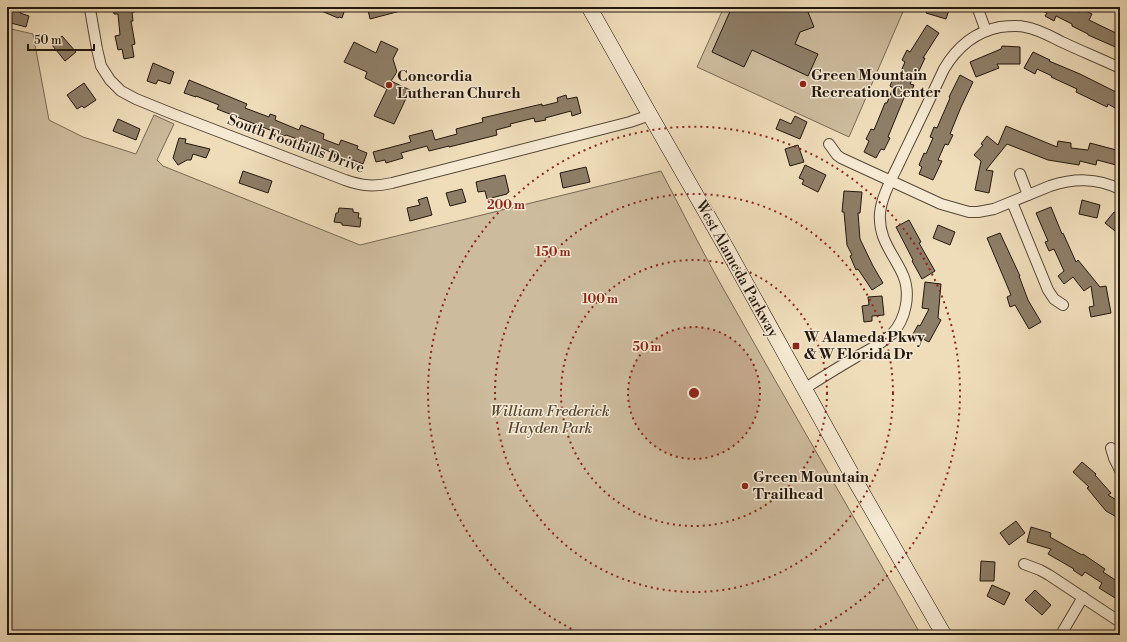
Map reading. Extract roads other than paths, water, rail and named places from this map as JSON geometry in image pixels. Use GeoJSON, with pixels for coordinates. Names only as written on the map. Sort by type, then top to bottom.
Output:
{"type":"FeatureCollection","features":[{"type":"Feature","properties":{"kind":"main road","name":"West Alameda Parkway"},"geometry":{"type":"LineString","coordinates":[[589,7],[728,251],[856,482],[944,635]]}},
{"type":"Feature","properties":{"kind":"street","name":"South Foothills Drive"},"geometry":{"type":"LineString","coordinates":[[89,8],[101,66],[105,74],[115,86],[128,95],[173,114],[345,180],[363,185],[377,186],[392,183],[630,122],[650,115]]}},
{"type":"Feature","properties":{"kind":"street"},"geometry":{"type":"LineString","coordinates":[[979,12],[986,31]]}},
{"type":"Feature","properties":{"kind":"street"},"geometry":{"type":"LineString","coordinates":[[804,388],[884,341],[896,328],[904,312],[907,295],[903,276],[884,242],[880,223],[882,205],[891,181],[946,65],[961,46],[973,37],[986,31],[1009,26],[1025,27],[1046,34],[1120,68]]}},
{"type":"Feature","properties":{"kind":"street"},"geometry":{"type":"LineString","coordinates":[[829,144],[841,158],[941,204],[969,212],[990,210],[1050,186],[1076,180],[1102,183],[1120,189]]}},
{"type":"Feature","properties":{"kind":"street"},"geometry":{"type":"LineString","coordinates":[[1020,174],[1028,195]]}},
{"type":"Feature","properties":{"kind":"street"},"geometry":{"type":"LineString","coordinates":[[1012,202],[1048,290],[1054,299],[1062,305]]}},
{"type":"Feature","properties":{"kind":"street"},"geometry":{"type":"LineString","coordinates":[[1111,448],[1120,470]]}},
{"type":"Feature","properties":{"kind":"street"},"geometry":{"type":"LineString","coordinates":[[1024,564],[1049,575],[1120,622]]}},
{"type":"Feature","properties":{"kind":"street"},"geometry":{"type":"LineString","coordinates":[[1063,631],[1083,597]]}},
{"type":"Feature","properties":{"kind":"place","name":"Green Mountain Recreation Center"},"geometry":{"type":"Point","coordinates":[803,84]}},
{"type":"Feature","properties":{"kind":"place","name":"Concordia Lutheran Church"},"geometry":{"type":"Point","coordinates":[389,85]}},
{"type":"Feature","properties":{"kind":"place","name":"W Alameda Pkwy & W Florida Dr"},"geometry":{"type":"Point","coordinates":[796,346]}},
{"type":"Feature","properties":{"kind":"place","name":"Green Mountain Trailhead"},"geometry":{"type":"Point","coordinates":[745,486]}},
{"type":"Feature","properties":{"kind":"park label","name":"William Frederick Hayden Park"},"geometry":{"type":"Point","coordinates":[550,420]}}]}
